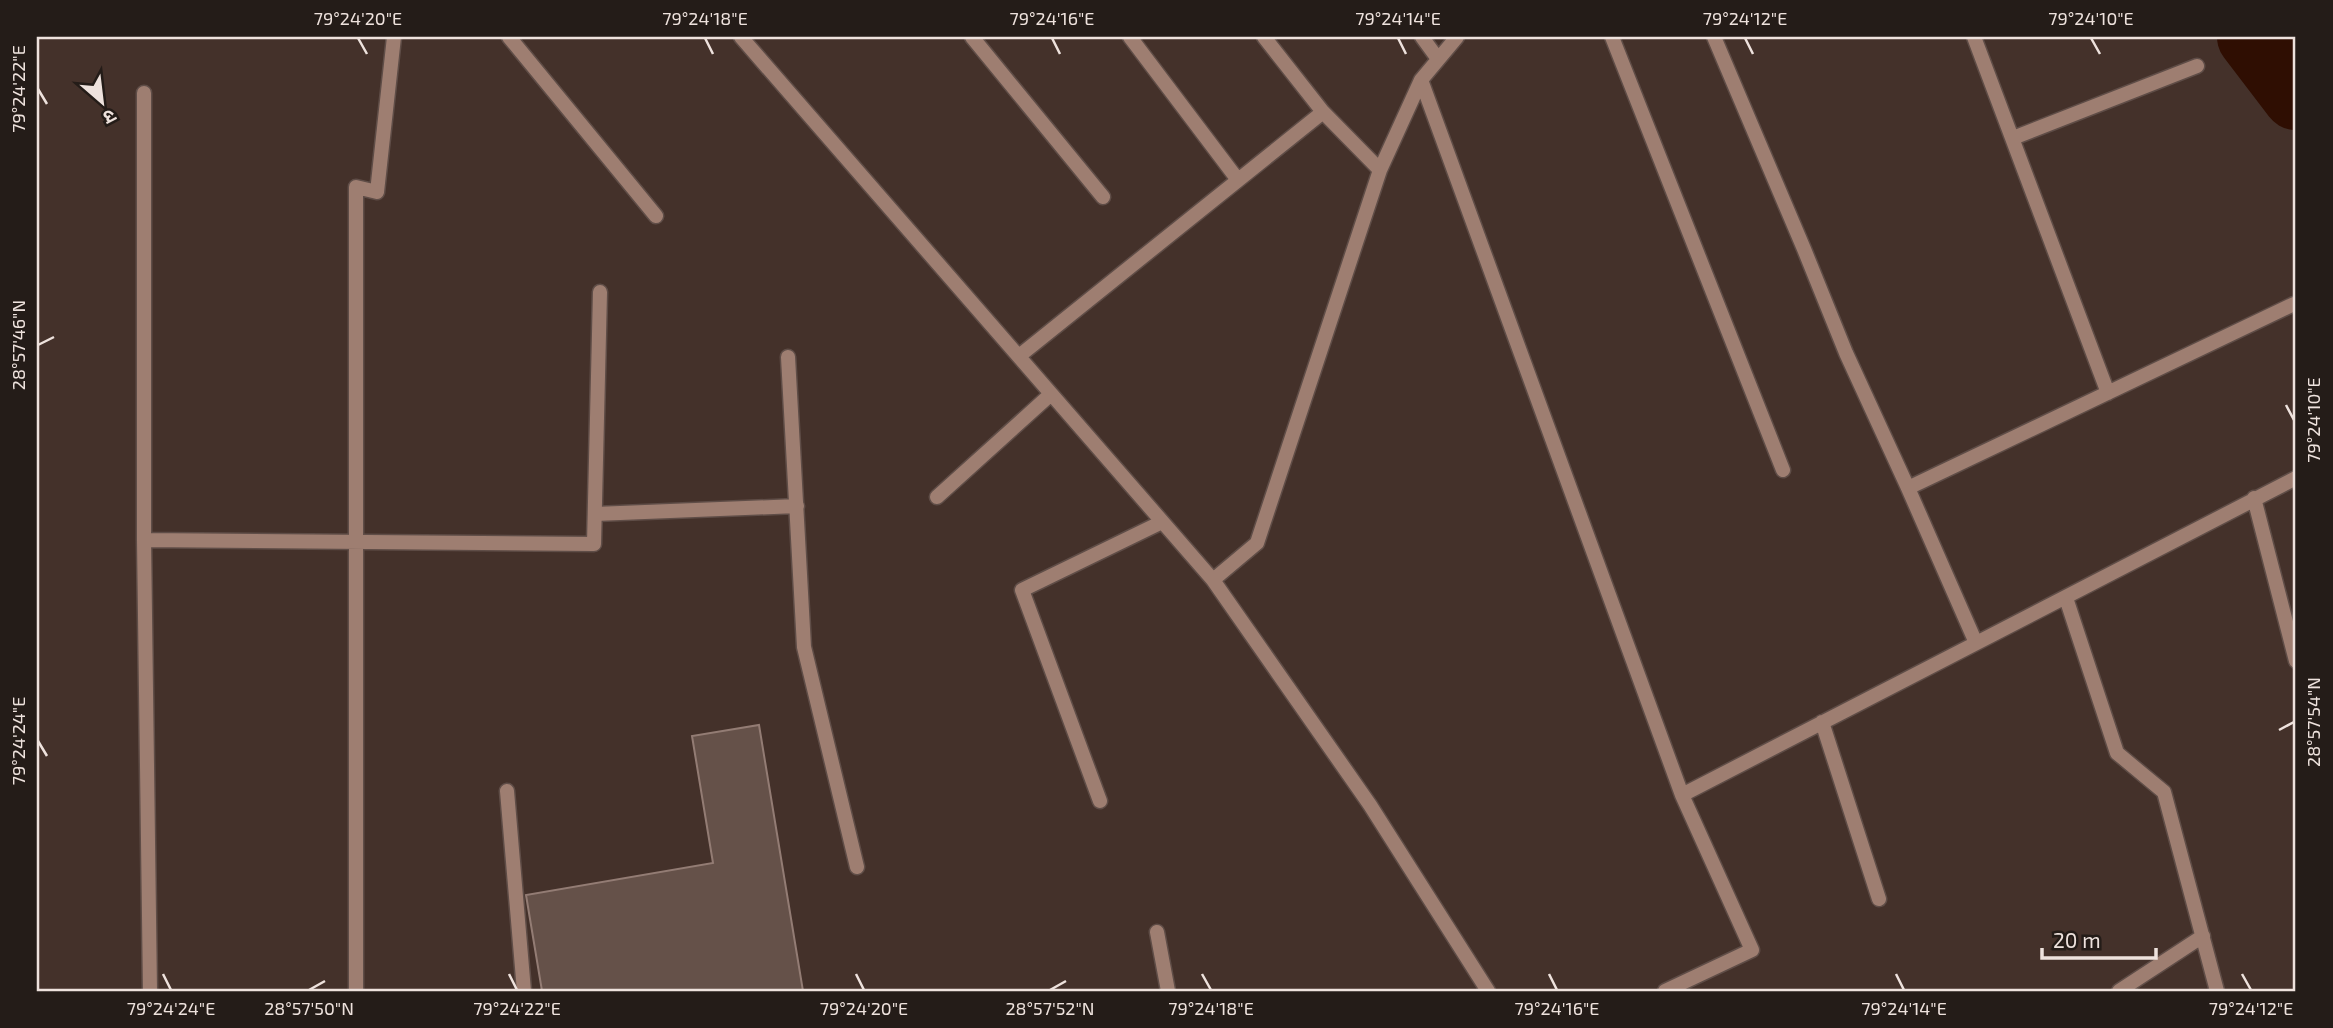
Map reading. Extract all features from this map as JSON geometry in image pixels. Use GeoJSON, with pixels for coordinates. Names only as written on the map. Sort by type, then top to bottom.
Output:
{"type":"FeatureCollection","features":[{"type":"Feature","properties":{"kind":"street"},"geometry":{"type":"LineString","coordinates":[[356,991],[356,187],[377,192],[394,37]]}},
{"type":"Feature","properties":{"kind":"street"},"geometry":{"type":"LineString","coordinates":[[509,37],[656,216]]}},
{"type":"Feature","properties":{"kind":"street"},"geometry":{"type":"LineString","coordinates":[[741,37],[1213,580],[1370,805],[1488,991]]}},
{"type":"Feature","properties":{"kind":"street"},"geometry":{"type":"LineString","coordinates":[[972,37],[1103,197]]}},
{"type":"Feature","properties":{"kind":"street"},"geometry":{"type":"LineString","coordinates":[[1130,37],[1238,180]]}},
{"type":"Feature","properties":{"kind":"street"},"geometry":{"type":"LineString","coordinates":[[1264,37],[1323,112],[1381,170]]}},
{"type":"Feature","properties":{"kind":"street"},"geometry":{"type":"LineString","coordinates":[[1422,37],[1438,60]]}},
{"type":"Feature","properties":{"kind":"street"},"geometry":{"type":"LineString","coordinates":[[1213,580],[1257,543],[1381,170],[1421,80],[1457,37]]}},
{"type":"Feature","properties":{"kind":"street"},"geometry":{"type":"LineString","coordinates":[[1612,37],[1783,470]]}},
{"type":"Feature","properties":{"kind":"street"},"geometry":{"type":"LineString","coordinates":[[1714,37],[1846,354],[1976,643]]}},
{"type":"Feature","properties":{"kind":"street"},"geometry":{"type":"LineString","coordinates":[[1974,37],[2108,393]]}},
{"type":"Feature","properties":{"kind":"street"},"geometry":{"type":"LineString","coordinates":[[2012,138],[2197,66]]}},
{"type":"Feature","properties":{"kind":"street"},"geometry":{"type":"LineString","coordinates":[[1421,80],[1682,795],[1752,950],[1665,991]]}},
{"type":"Feature","properties":{"kind":"street"},"geometry":{"type":"LineString","coordinates":[[144,93],[144,540],[150,991]]}},
{"type":"Feature","properties":{"kind":"street"},"geometry":{"type":"LineString","coordinates":[[1019,356],[1323,112]]}},
{"type":"Feature","properties":{"kind":"street"},"geometry":{"type":"LineString","coordinates":[[144,540],[594,544],[600,292]]}},
{"type":"Feature","properties":{"kind":"street"},"geometry":{"type":"LineString","coordinates":[[1908,488],[2294,304]]}},
{"type":"Feature","properties":{"kind":"street"},"geometry":{"type":"LineString","coordinates":[[788,357],[804,647],[856,867]]}},
{"type":"Feature","properties":{"kind":"street"},"geometry":{"type":"LineString","coordinates":[[937,497],[1051,394]]}},
{"type":"Feature","properties":{"kind":"street"},"geometry":{"type":"LineString","coordinates":[[1682,795],[2296,478]]}},
{"type":"Feature","properties":{"kind":"street"},"geometry":{"type":"LineString","coordinates":[[2253,499],[2296,661]]}},
{"type":"Feature","properties":{"kind":"street"},"geometry":{"type":"LineString","coordinates":[[595,514],[797,506]]}},
{"type":"Feature","properties":{"kind":"street"},"geometry":{"type":"LineString","coordinates":[[1100,801],[1022,590],[1162,522]]}},
{"type":"Feature","properties":{"kind":"street"},"geometry":{"type":"LineString","coordinates":[[2066,598],[2117,753],[2164,792],[2217,991]]}},
{"type":"Feature","properties":{"kind":"street"},"geometry":{"type":"LineString","coordinates":[[1822,722],[1879,899]]}},
{"type":"Feature","properties":{"kind":"street"},"geometry":{"type":"LineString","coordinates":[[507,792],[524,991]]}},
{"type":"Feature","properties":{"kind":"street"},"geometry":{"type":"LineString","coordinates":[[1157,932],[1168,991]]}},
{"type":"Feature","properties":{"kind":"street"},"geometry":{"type":"LineString","coordinates":[[2119,991],[2203,936]]}},
{"type":"Feature","properties":{"kind":"building"},"geometry":{"type":"Polygon","coordinates":[[[759,725],[803,991],[542,991],[526,895],[713,863],[692,736],[759,725]]]}},
{"type":"Feature","properties":{"kind":"waterway"},"geometry":{"type":"LineString","coordinates":[[2251,37],[2296,96]]}}]}
